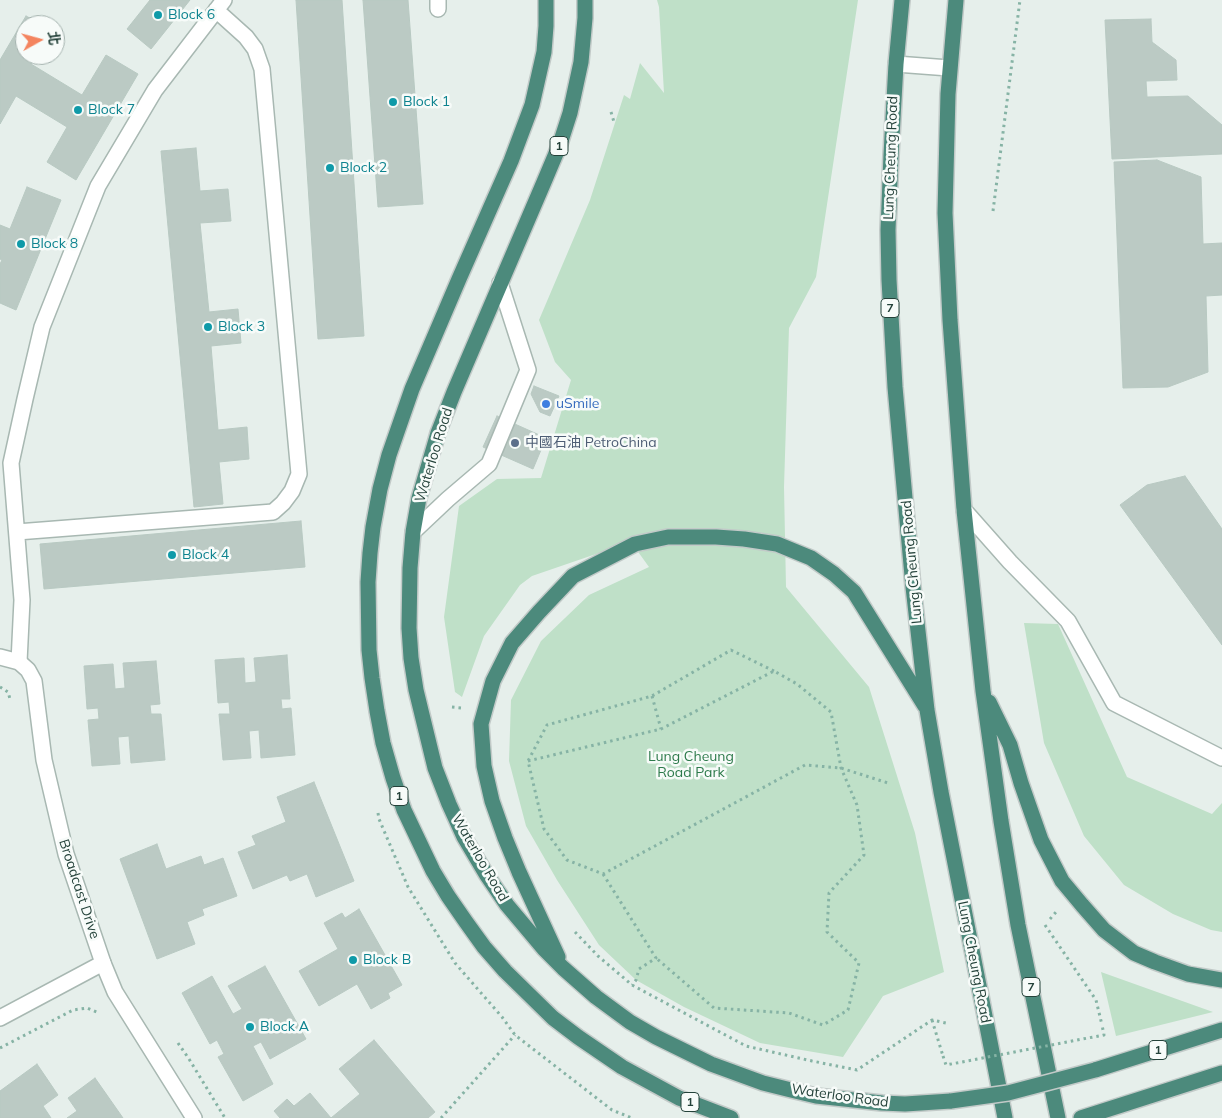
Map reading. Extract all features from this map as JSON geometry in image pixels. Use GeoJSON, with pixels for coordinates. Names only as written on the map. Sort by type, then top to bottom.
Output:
{"type":"FeatureCollection","features":[{"type":"Feature","properties":{"kind":"highway","name":"1"},"geometry":{"type":"LineString","coordinates":[[546,0],[544,52],[532,105],[511,161],[412,389],[389,455],[380,489],[372,536],[368,582],[369,650],[377,711],[383,743],[404,810],[429,864],[448,896],[484,947],[505,971],[553,1018],[598,1052],[680,1098],[731,1118]]}},
{"type":"Feature","properties":{"kind":"highway","name":"Waterloo Road"},"geometry":{"type":"LineString","coordinates":[[585,0],[581,62],[570,113],[553,159],[438,433],[420,498],[413,532],[409,600],[411,658],[416,690],[435,768],[448,804],[486,874],[528,931],[563,968],[596,997],[630,1022],[664,1042],[711,1064],[763,1083],[791,1090],[825,1097],[882,1103],[930,1103],[979,1098],[1031,1087],[1095,1070],[1222,1030]]}},
{"type":"Feature","properties":{"kind":"highway","name":"Lung Cheung Road"},"geometry":{"type":"LineString","coordinates":[[902,0],[896,64],[888,230],[891,333],[913,586],[927,710],[941,792],[1005,1118]]}},
{"type":"Feature","properties":{"kind":"highway","name":"7"},"geometry":{"type":"LineString","coordinates":[[956,0],[947,112],[945,213],[950,320],[964,510],[983,690],[1001,821],[1018,925],[1058,1118]]}},
{"type":"Feature","properties":{"kind":"highway"},"geometry":{"type":"LineString","coordinates":[[563,968],[519,872],[492,801],[484,766],[481,724],[493,681],[512,643],[573,576],[635,544],[668,537],[716,537],[777,544],[811,558],[834,574],[854,592],[927,710]]}},
{"type":"Feature","properties":{"kind":"highway"},"geometry":{"type":"LineString","coordinates":[[983,690],[1010,745],[1041,840],[1062,881],[1104,930],[1134,953],[1188,974],[1222,980]]}},
{"type":"Feature","properties":{"kind":"highway"},"geometry":{"type":"LineString","coordinates":[[1080,1118],[1222,1073]]}},
{"type":"Feature","properties":{"kind":"street"},"geometry":{"type":"LineString","coordinates":[[0,656],[19,662],[22,600],[11,463],[42,327],[98,186],[155,90],[220,5],[255,49],[262,69],[298,474],[292,491],[273,512],[17,532]]}},
{"type":"Feature","properties":{"kind":"street"},"geometry":{"type":"LineString","coordinates":[[896,64],[950,68]]}},
{"type":"Feature","properties":{"kind":"street"},"geometry":{"type":"LineString","coordinates":[[413,532],[489,464],[528,370],[500,283]]}},
{"type":"Feature","properties":{"kind":"street"},"geometry":{"type":"LineString","coordinates":[[964,510],[1010,562],[1068,621],[1114,703],[1222,758]]}},
{"type":"Feature","properties":{"kind":"street","name":"Broadcast Drive"},"geometry":{"type":"LineString","coordinates":[[19,662],[28,670],[34,681],[44,760],[58,826],[103,963],[115,992],[194,1118]]}},
{"type":"Feature","properties":{"kind":"street"},"geometry":{"type":"LineString","coordinates":[[0,1018],[103,963]]}},
{"type":"Feature","properties":{"kind":"path"},"geometry":{"type":"LineString","coordinates":[[993,211],[1020,0]]}},
{"type":"Feature","properties":{"kind":"path"},"geometry":{"type":"LineString","coordinates":[[611,112],[614,122]]}},
{"type":"Feature","properties":{"kind":"path"},"geometry":{"type":"LineString","coordinates":[[731,650],[774,671],[797,684],[830,712],[841,768],[857,806],[864,854],[829,893],[827,932],[859,963],[848,1010],[823,1025],[789,1013],[714,1008],[656,958],[603,874],[567,860],[544,829],[528,761],[547,725],[652,696],[731,650]]}},
{"type":"Feature","properties":{"kind":"path"},"geometry":{"type":"LineString","coordinates":[[528,761],[661,729],[774,671]]}},
{"type":"Feature","properties":{"kind":"path"},"geometry":{"type":"LineString","coordinates":[[652,696],[661,729]]}},
{"type":"Feature","properties":{"kind":"path"},"geometry":{"type":"LineString","coordinates":[[452,707],[457,707]]}},
{"type":"Feature","properties":{"kind":"path"},"geometry":{"type":"LineString","coordinates":[[603,874],[805,765],[841,768],[888,782]]}},
{"type":"Feature","properties":{"kind":"path"},"geometry":{"type":"LineString","coordinates":[[932,1020],[946,1065],[1104,1035],[1096,1000],[1045,925]]}},
{"type":"Feature","properties":{"kind":"path"},"geometry":{"type":"LineString","coordinates":[[573,930],[598,956],[632,985],[746,1046],[857,1070],[932,1020],[946,1023]]}},
{"type":"Feature","properties":{"kind":"path"},"geometry":{"type":"LineString","coordinates":[[632,985],[636,980],[639,969],[656,958]]}},
{"type":"Feature","properties":{"kind":"path"},"geometry":{"type":"LineString","coordinates":[[0,1048],[73,1010],[87,1008],[101,1014]]}},
{"type":"Feature","properties":{"kind":"path"},"geometry":{"type":"LineString","coordinates":[[441,1118],[515,1034]]}},
{"type":"Feature","properties":{"kind":"path"},"geometry":{"type":"LineString","coordinates":[[174,1037],[225,1118]]}},
{"type":"Feature","properties":{"kind":"green space","name":"Lung Cheung Road Park"},"geometry":{"type":"Polygon","coordinates":[[[657,0],[858,0],[816,277],[789,328],[784,487],[786,587],[869,687],[915,833],[944,972],[883,996],[843,1057],[760,1043],[684,1007],[636,980],[599,945],[557,880],[526,826],[509,761],[511,700],[541,641],[589,595],[649,567],[631,542],[532,576],[520,585],[484,636],[462,697],[455,692],[444,617],[459,506],[497,479],[541,478],[571,380],[555,362],[539,320],[590,200],[624,95],[630,99],[640,63],[664,93],[657,0]]]}},
{"type":"Feature","properties":{"kind":"green space"},"geometry":{"type":"Polygon","coordinates":[[[1024,623],[1058,624],[1127,777],[1212,814],[1222,803],[1222,932],[1211,930],[1173,914],[1124,885],[1084,836],[1044,743],[1024,623]]]}},
{"type":"Feature","properties":{"kind":"green space"},"geometry":{"type":"Polygon","coordinates":[[[1101,972],[1213,1012],[1116,1036],[1101,972]]]}},
{"type":"Feature","properties":{"kind":"building","name":"Block 6"},"geometry":{"type":"Polygon","coordinates":[[[150,0],[190,0],[151,49],[127,29],[150,0]]]}},
{"type":"Feature","properties":{"kind":"building","name":"Block 2"},"geometry":{"type":"Polygon","coordinates":[[[296,0],[342,0],[364,336],[318,339],[296,0]]]}},
{"type":"Feature","properties":{"kind":"building","name":"Block 1"},"geometry":{"type":"Polygon","coordinates":[[[363,0],[408,0],[423,204],[378,207],[363,0]]]}},
{"type":"Feature","properties":{"kind":"building"},"geometry":{"type":"Polygon","coordinates":[[[1151,19],[1152,42],[1176,60],[1177,80],[1146,81],[1147,97],[1188,96],[1222,125],[1222,154],[1112,159],[1105,20],[1151,19]]]}},
{"type":"Feature","properties":{"kind":"building","name":"Block 7"},"geometry":{"type":"Polygon","coordinates":[[[15,35],[15,65],[33,65],[82,95],[106,55],[138,74],[76,180],[47,162],[67,127],[16,96],[0,124],[0,60],[15,35]]]}},
{"type":"Feature","properties":{"kind":"building","name":"Block 3"},"geometry":{"type":"Polygon","coordinates":[[[196,148],[200,191],[228,189],[231,221],[200,223],[209,312],[238,309],[241,343],[211,346],[218,430],[247,427],[249,459],[219,462],[223,504],[194,507],[161,151],[196,148]]]}},
{"type":"Feature","properties":{"kind":"building"},"geometry":{"type":"Polygon","coordinates":[[[1157,160],[1201,177],[1203,244],[1222,243],[1222,295],[1206,296],[1208,372],[1168,387],[1123,388],[1114,162],[1157,160]]]}},
{"type":"Feature","properties":{"kind":"building","name":"Block 8"},"geometry":{"type":"Polygon","coordinates":[[[27,187],[61,200],[16,310],[0,303],[0,264],[2,260],[0,259],[0,225],[10,229],[27,187]]]}},
{"type":"Feature","properties":{"kind":"building","name":"uSmile"},"geometry":{"type":"Polygon","coordinates":[[[534,386],[559,396],[550,416],[540,412],[531,394],[534,386]]]}},
{"type":"Feature","properties":{"kind":"building","name":"中國石油 PetroChina"},"geometry":{"type":"Polygon","coordinates":[[[497,416],[546,438],[533,469],[483,447],[497,416]]]}},
{"type":"Feature","properties":{"kind":"building"},"geometry":{"type":"Polygon","coordinates":[[[1185,476],[1222,529],[1222,645],[1120,505],[1147,485],[1185,476]]]}},
{"type":"Feature","properties":{"kind":"building","name":"Block 4"},"geometry":{"type":"Polygon","coordinates":[[[301,521],[305,567],[44,589],[40,544],[301,521]]]}},
{"type":"Feature","properties":{"kind":"building"},"geometry":{"type":"Polygon","coordinates":[[[287,655],[290,699],[281,699],[282,709],[291,708],[295,755],[261,758],[259,730],[249,731],[251,758],[223,760],[219,714],[230,714],[229,702],[218,703],[215,660],[244,658],[245,683],[256,682],[254,658],[287,655]]]}},
{"type":"Feature","properties":{"kind":"building"},"geometry":{"type":"Polygon","coordinates":[[[156,661],[160,704],[150,705],[151,714],[161,714],[165,760],[131,763],[129,736],[118,737],[120,764],[92,766],[88,720],[99,719],[98,708],[87,709],[84,666],[113,664],[115,689],[125,688],[123,663],[156,661]]]}},
{"type":"Feature","properties":{"kind":"building"},"geometry":{"type":"Polygon","coordinates":[[[314,782],[354,881],[316,897],[307,874],[290,881],[287,875],[253,889],[238,852],[256,845],[252,836],[286,822],[277,797],[314,782]]]}},
{"type":"Feature","properties":{"kind":"building"},"geometry":{"type":"Polygon","coordinates":[[[157,844],[166,869],[201,856],[204,865],[223,858],[237,896],[202,909],[204,915],[187,922],[195,944],[157,959],[120,859],[157,844]]]}},
{"type":"Feature","properties":{"kind":"building","name":"Block B"},"geometry":{"type":"Polygon","coordinates":[[[359,909],[402,985],[388,993],[390,998],[371,1009],[357,984],[319,1006],[299,971],[338,949],[324,923],[342,913],[345,918],[359,909]]]}},
{"type":"Feature","properties":{"kind":"building","name":"Block A"},"geometry":{"type":"Polygon","coordinates":[[[265,966],[306,1039],[270,1059],[261,1042],[253,1046],[273,1084],[243,1101],[218,1057],[224,1054],[217,1040],[210,1044],[182,993],[212,976],[233,1014],[242,1009],[228,986],[265,966]]]}},
{"type":"Feature","properties":{"kind":"building"},"geometry":{"type":"Polygon","coordinates":[[[374,1040],[435,1112],[428,1118],[331,1118],[360,1094],[339,1069],[374,1040]]]}},
{"type":"Feature","properties":{"kind":"building"},"geometry":{"type":"Polygon","coordinates":[[[37,1064],[58,1095],[43,1106],[51,1118],[0,1118],[0,1091],[37,1064]]]}},
{"type":"Feature","properties":{"kind":"building"},"geometry":{"type":"Polygon","coordinates":[[[95,1078],[123,1118],[67,1118],[77,1111],[68,1098],[95,1078]]]}},
{"type":"Feature","properties":{"kind":"building"},"geometry":{"type":"Polygon","coordinates":[[[310,1093],[331,1118],[280,1118],[274,1111],[287,1099],[294,1106],[310,1093]]]}},
{"type":"Feature","properties":{"kind":"place","name":"Block 6"},"geometry":{"type":"Point","coordinates":[158,15]}},
{"type":"Feature","properties":{"kind":"place","name":"Block 1"},"geometry":{"type":"Point","coordinates":[393,102]}},
{"type":"Feature","properties":{"kind":"place","name":"Block 7"},"geometry":{"type":"Point","coordinates":[78,110]}},
{"type":"Feature","properties":{"kind":"place","name":"Block 2"},"geometry":{"type":"Point","coordinates":[330,168]}},
{"type":"Feature","properties":{"kind":"place","name":"Block 8"},"geometry":{"type":"Point","coordinates":[21,244]}},
{"type":"Feature","properties":{"kind":"place","name":"Block 3"},"geometry":{"type":"Point","coordinates":[208,327]}},
{"type":"Feature","properties":{"kind":"place","name":"uSmile"},"geometry":{"type":"Point","coordinates":[546,404]}},
{"type":"Feature","properties":{"kind":"place","name":"中國石油 PetroChina"},"geometry":{"type":"Point","coordinates":[515,443]}},
{"type":"Feature","properties":{"kind":"place","name":"Block 4"},"geometry":{"type":"Point","coordinates":[172,555]}},
{"type":"Feature","properties":{"kind":"place","name":"Block B"},"geometry":{"type":"Point","coordinates":[353,960]}},
{"type":"Feature","properties":{"kind":"place","name":"Block A"},"geometry":{"type":"Point","coordinates":[250,1027]}}]}
